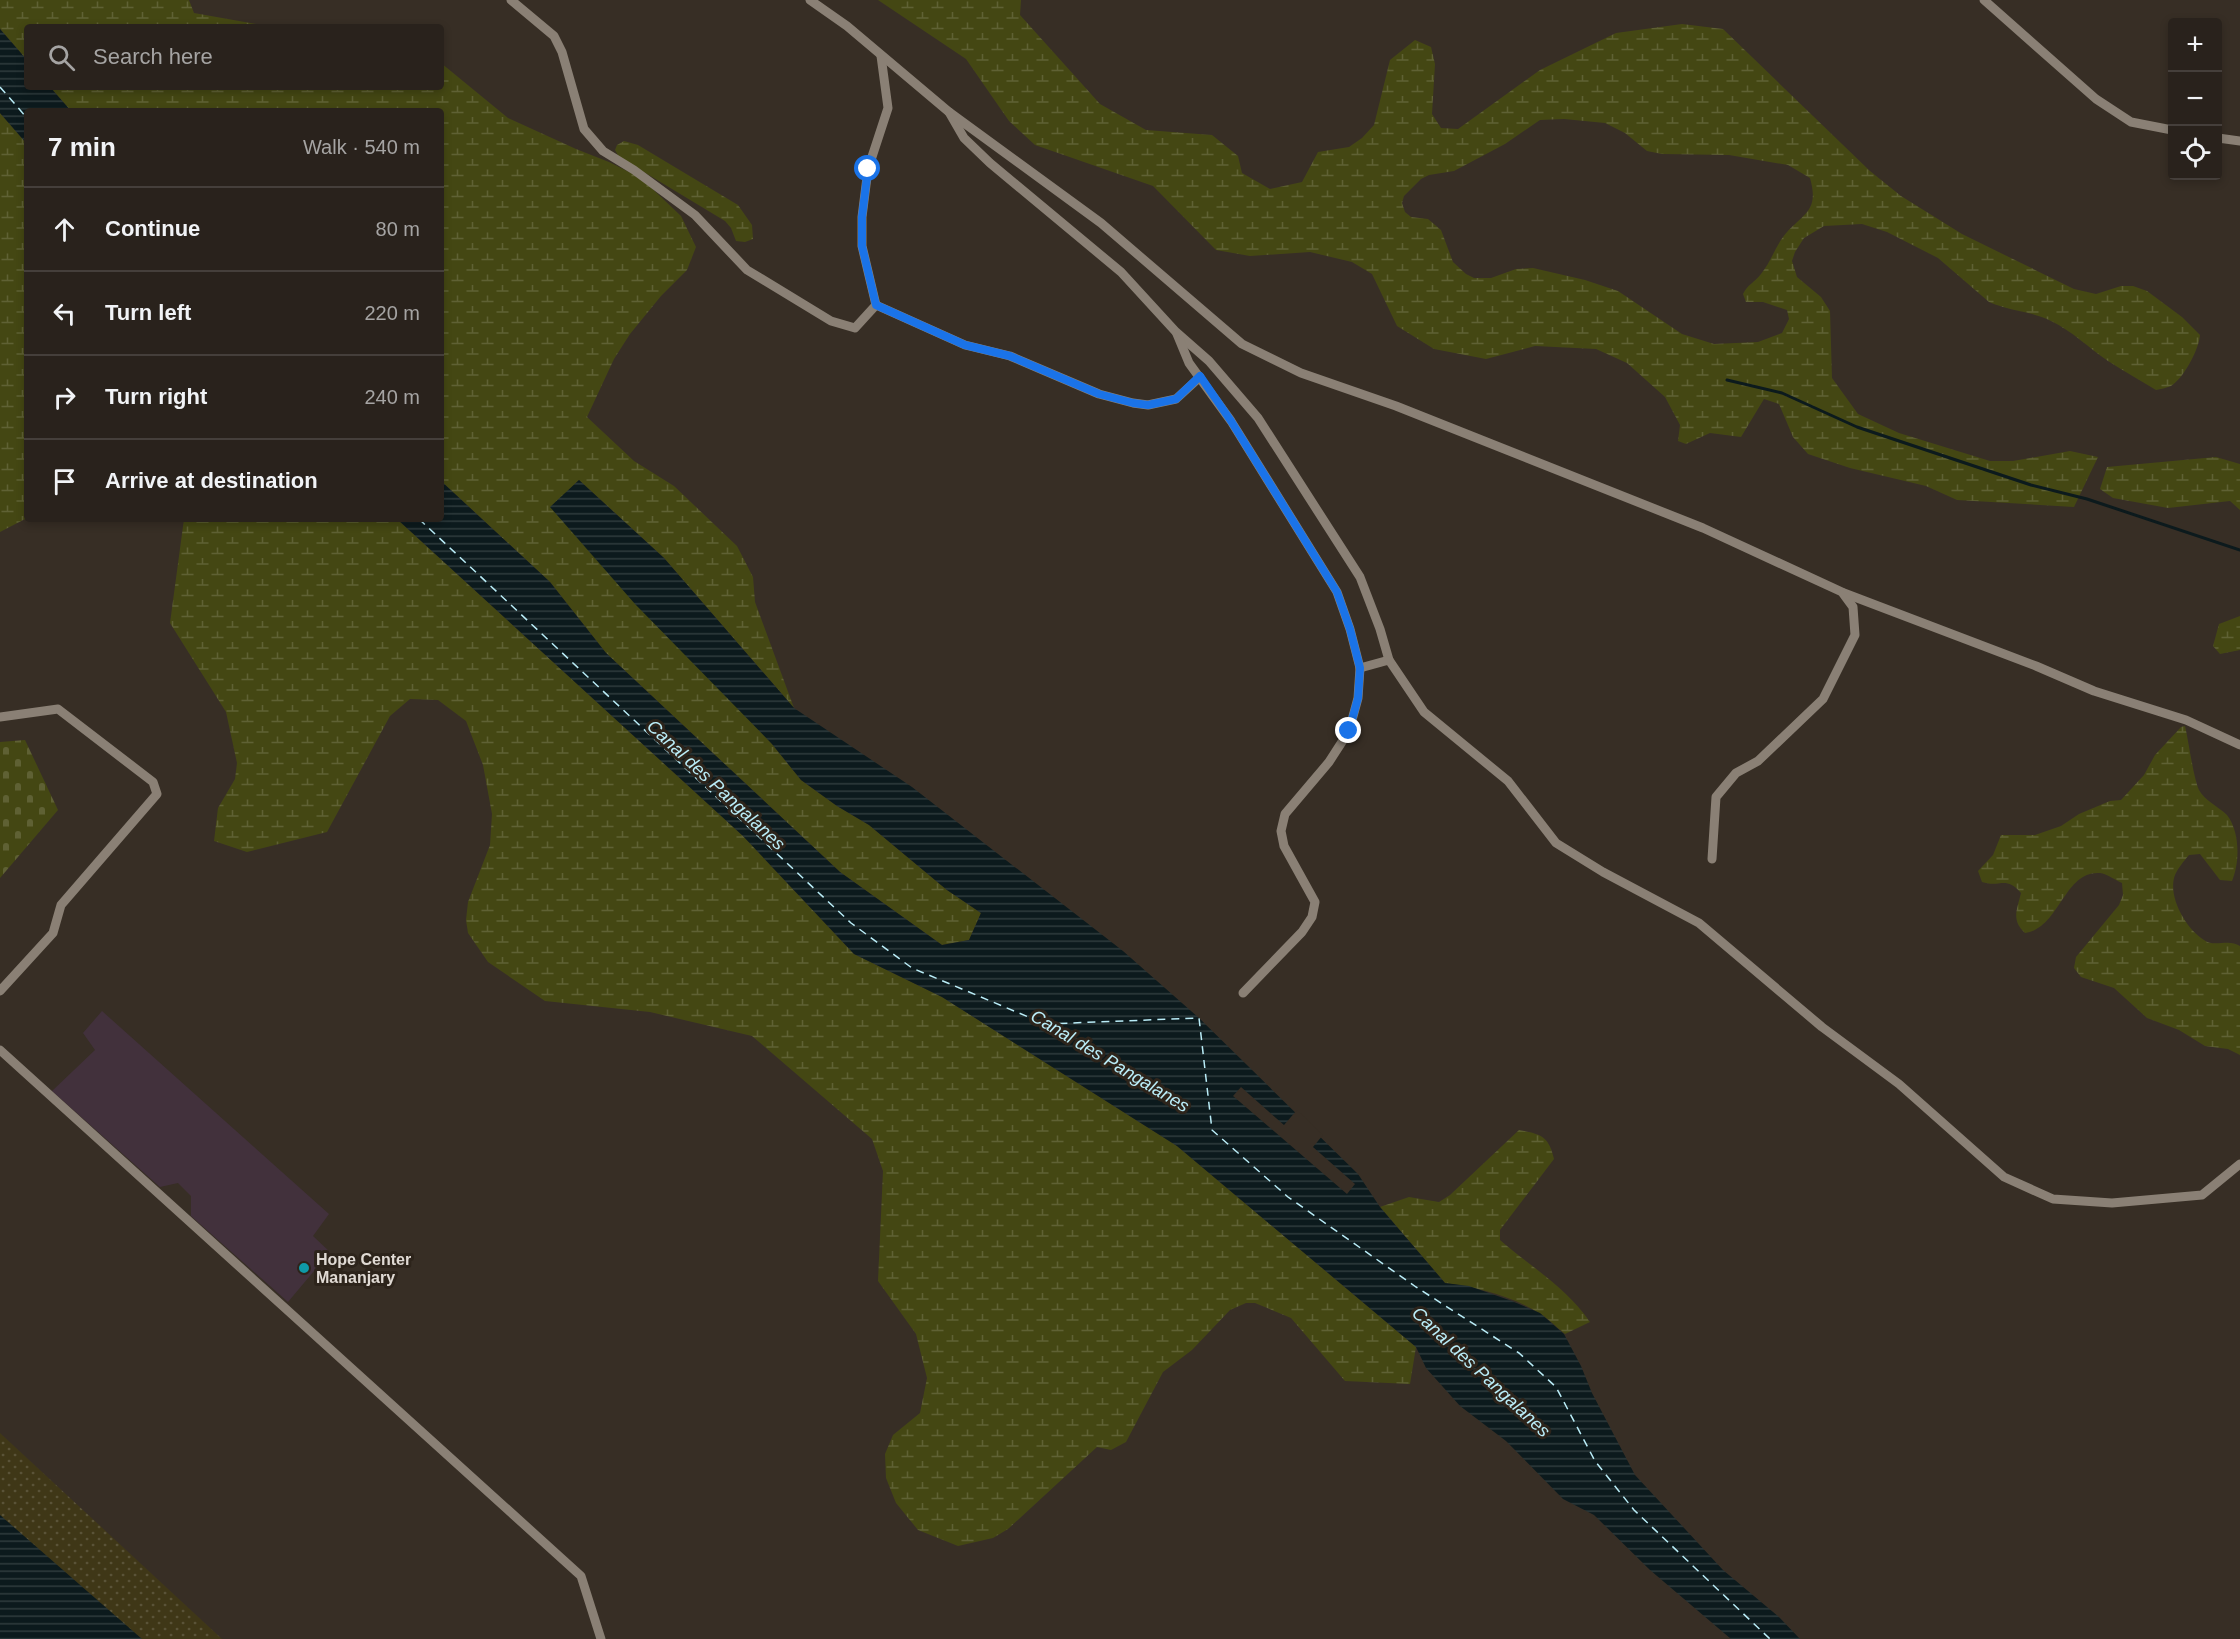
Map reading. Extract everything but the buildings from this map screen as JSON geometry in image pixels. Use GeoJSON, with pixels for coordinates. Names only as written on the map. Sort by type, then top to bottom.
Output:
{"type":"FeatureCollection","features":[{"type":"Feature","properties":{"kind":"street"},"geometry":{"type":"LineString","coordinates":[[512,0],[554,36],[562,52],[584,129],[603,152],[634,170],[695,215],[747,270],[831,321],[855,328],[876,305]]}},
{"type":"Feature","properties":{"kind":"street"},"geometry":{"type":"LineString","coordinates":[[810,0],[847,26],[949,112],[1101,223],[1242,344],[1301,374],[1396,406],[1703,528],[1842,592],[2036,666],[2094,691],[2186,720],[2240,745]]}},
{"type":"Feature","properties":{"kind":"street"},"geometry":{"type":"LineString","coordinates":[[1984,0],[2096,99],[2131,122],[2168,129]]}},
{"type":"Feature","properties":{"kind":"street"},"geometry":{"type":"LineString","coordinates":[[876,305],[862,246],[862,217],[868,169],[888,108],[881,56]]}},
{"type":"Feature","properties":{"kind":"street"},"geometry":{"type":"LineString","coordinates":[[949,112],[964,138],[990,164],[1121,272],[1176,332],[1209,361],[1258,418],[1360,577],[1380,628],[1389,660],[1424,712],[1508,782],[1556,843],[1603,872],[1698,923],[1821,1027],[1899,1084],[2004,1177],[2053,1199],[2112,1203],[2202,1195],[2238,1170]]}},
{"type":"Feature","properties":{"kind":"street"},"geometry":{"type":"LineString","coordinates":[[2222,139],[2240,141]]}},
{"type":"Feature","properties":{"kind":"street"},"geometry":{"type":"LineString","coordinates":[[876,305],[965,345],[1010,356],[1099,394],[1133,403],[1148,405],[1176,399],[1200,376]]}},
{"type":"Feature","properties":{"kind":"street"},"geometry":{"type":"LineString","coordinates":[[1176,332],[1189,363],[1231,421],[1337,592],[1360,668],[1358,698],[1349,731],[1329,762],[1285,814],[1281,831],[1284,846],[1315,902],[1312,917],[1302,932],[1243,993]]}},
{"type":"Feature","properties":{"kind":"street"},"geometry":{"type":"LineString","coordinates":[[1712,859],[1716,797],[1737,773],[1758,761],[1822,699],[1855,635],[1854,607],[1842,592]]}},
{"type":"Feature","properties":{"kind":"street"},"geometry":{"type":"LineString","coordinates":[[1360,668],[1389,660]]}},
{"type":"Feature","properties":{"kind":"street"},"geometry":{"type":"LineString","coordinates":[[0,717],[57,709],[153,782],[156,794],[61,905],[53,933],[0,991]]}},
{"type":"Feature","properties":{"kind":"street"},"geometry":{"type":"LineString","coordinates":[[0,1050],[581,1576],[601,1639]]}},
{"type":"Feature","properties":{"kind":"shaded area"},"geometry":{"type":"Polygon","coordinates":[[[102,1011],[329,1214],[313,1236],[330,1252],[288,1302],[191,1216],[191,1196],[178,1183],[160,1187],[52,1091],[95,1050],[83,1033],[102,1011]]]}},
{"type":"Feature","properties":{"kind":"green space"},"geometry":{"type":"Polygon","coordinates":[[[0,0],[189,0],[194,13],[256,24],[24,24],[24,57],[0,29],[0,0]]]}},
{"type":"Feature","properties":{"kind":"green space"},"geometry":{"type":"Polygon","coordinates":[[[878,0],[1021,0],[1020,15],[1100,104],[1146,130],[1212,135],[1238,156],[1242,173],[1270,189],[1302,182],[1318,152],[1349,147],[1362,138],[1374,125],[1390,60],[1415,40],[1431,47],[1435,64],[1432,114],[1441,128],[1458,129],[1540,70],[1616,33],[1682,24],[1723,29],[1870,171],[1901,196],[1962,234],[2074,289],[2096,294],[2121,286],[2133,286],[2147,291],[2182,317],[2200,335],[2199,341],[2181,377],[2171,386],[2156,390],[2108,361],[2059,325],[2036,315],[1989,302],[1938,258],[1887,232],[1862,224],[1824,226],[1804,238],[1792,261],[1797,277],[1821,297],[1830,311],[1832,378],[1858,414],[1899,433],[1990,461],[2013,461],[2070,451],[2098,457],[2074,507],[1957,500],[1926,486],[1850,468],[1808,454],[1793,437],[1779,404],[1764,399],[1741,437],[1710,433],[1686,444],[1678,441],[1680,425],[1665,397],[1627,363],[1596,349],[1535,346],[1486,359],[1434,349],[1397,326],[1372,274],[1352,262],[1310,252],[1250,256],[1216,250],[1153,186],[1035,145],[1009,121],[966,59],[878,0]],[[1564,119],[1540,120],[1505,144],[1454,171],[1429,175],[1421,179],[1404,196],[1402,203],[1405,212],[1411,217],[1428,219],[1441,230],[1453,262],[1474,278],[1491,278],[1516,269],[1533,268],[1585,280],[1618,291],[1682,334],[1714,344],[1758,342],[1782,333],[1789,319],[1787,310],[1763,302],[1746,302],[1743,294],[1764,270],[1783,237],[1811,206],[1813,199],[1810,178],[1788,165],[1729,155],[1662,154],[1647,151],[1625,133],[1605,123],[1564,119]]]}},
{"type":"Feature","properties":{"kind":"green space"},"geometry":{"type":"Polygon","coordinates":[[[444,65],[508,118],[641,178],[681,216],[696,247],[687,270],[661,296],[630,334],[614,359],[587,417],[634,461],[674,486],[737,546],[753,577],[755,602],[794,708],[664,558],[579,480],[551,507],[772,744],[801,780],[837,806],[869,825],[947,890],[981,913],[969,940],[942,945],[840,872],[606,653],[550,582],[444,484],[444,108],[68,108],[53,90],[444,90],[444,65]]]}},
{"type":"Feature","properties":{"kind":"green space"},"geometry":{"type":"Polygon","coordinates":[[[0,113],[24,141],[24,520],[0,532],[0,113]]]}},
{"type":"Feature","properties":{"kind":"green space"},"geometry":{"type":"Polygon","coordinates":[[[624,141],[638,145],[738,205],[752,225],[753,239],[745,242],[736,241],[731,228],[725,221],[619,157],[615,150],[617,145],[624,141]]]}},
{"type":"Feature","properties":{"kind":"green space"},"geometry":{"type":"Polygon","coordinates":[[[2216,457],[2240,464],[2240,510],[2230,501],[2168,508],[2113,498],[2100,489],[2107,467],[2216,457]]]}},
{"type":"Feature","properties":{"kind":"green space"},"geometry":{"type":"Polygon","coordinates":[[[184,522],[400,522],[743,836],[854,954],[942,997],[1177,1146],[1416,1347],[1410,1384],[1345,1381],[1291,1318],[1255,1303],[1246,1303],[1230,1310],[1192,1350],[1163,1372],[1126,1442],[1111,1450],[1097,1447],[1008,1529],[993,1538],[958,1546],[918,1530],[896,1503],[886,1478],[885,1454],[893,1435],[920,1413],[927,1378],[916,1334],[878,1281],[883,1171],[872,1139],[752,1036],[650,1012],[545,1001],[488,962],[468,933],[466,920],[468,902],[490,845],[492,814],[483,765],[466,721],[438,700],[410,699],[390,716],[327,832],[247,852],[214,841],[218,808],[235,779],[237,763],[226,712],[170,623],[184,522]]]}},
{"type":"Feature","properties":{"kind":"green space"},"geometry":{"type":"Polygon","coordinates":[[[2240,616],[2240,650],[2220,654],[2213,646],[2219,624],[2240,616]]]}},
{"type":"Feature","properties":{"kind":"green space"},"geometry":{"type":"Polygon","coordinates":[[[2185,726],[2199,790],[2204,797],[2227,815],[2236,838],[2237,856],[2232,881],[2220,880],[2200,854],[2189,855],[2175,875],[2174,892],[2180,911],[2197,935],[2208,942],[2231,943],[2240,946],[2240,1055],[2228,1049],[2205,1046],[2179,1030],[2147,1018],[2114,988],[2081,977],[2074,968],[2076,957],[2119,905],[2123,895],[2122,883],[2100,873],[2078,880],[2046,921],[2037,929],[2025,933],[2017,919],[2021,893],[2007,883],[1982,882],[1978,871],[1993,855],[2001,835],[2035,835],[2061,826],[2079,814],[2110,801],[2121,800],[2144,775],[2155,755],[2181,727],[2185,726]]]}},
{"type":"Feature","properties":{"kind":"green space"},"geometry":{"type":"Polygon","coordinates":[[[25,740],[58,810],[0,878],[0,742],[25,740]]]}},
{"type":"Feature","properties":{"kind":"green space"},"geometry":{"type":"Polygon","coordinates":[[[1519,1130],[1543,1137],[1550,1145],[1554,1159],[1500,1230],[1500,1240],[1570,1298],[1590,1322],[1565,1334],[1542,1315],[1506,1297],[1445,1283],[1380,1207],[1409,1197],[1439,1202],[1450,1195],[1519,1130]]]}},
{"type":"Feature","properties":{"kind":"sand"},"geometry":{"type":"Polygon","coordinates":[[[0,1433],[222,1639],[96,1639],[0,1554],[0,1433]]]}},
{"type":"Feature","properties":{"kind":"water"},"geometry":{"type":"Polygon","coordinates":[[[0,29],[24,57],[24,90],[53,90],[68,108],[24,108],[24,141],[0,113],[0,29]]]}},
{"type":"Feature","properties":{"kind":"water","name":"Canal des Pangalanes"},"geometry":{"type":"Polygon","coordinates":[[[579,480],[664,558],[794,708],[912,787],[1123,951],[1199,1018],[1358,1174],[1380,1207],[1445,1283],[1469,1286],[1540,1313],[1564,1334],[1635,1475],[1723,1570],[1779,1617],[1800,1639],[1731,1639],[1650,1570],[1594,1515],[1563,1499],[1506,1441],[1460,1406],[1426,1368],[1416,1347],[1177,1146],[942,997],[854,954],[743,836],[400,522],[444,522],[444,484],[550,582],[606,653],[840,872],[942,945],[969,940],[981,913],[947,890],[869,825],[837,806],[801,780],[772,744],[635,604],[550,507],[579,480]]]}},
{"type":"Feature","properties":{"kind":"water"},"geometry":{"type":"Polygon","coordinates":[[[0,1515],[142,1639],[0,1639],[0,1515]]]}},
{"type":"Feature","properties":{"kind":"pier"},"geometry":{"type":"Polygon","coordinates":[[[1241,1087],[1284,1125],[1297,1110],[1323,1135],[1313,1147],[1355,1184],[1347,1194],[1233,1096],[1241,1087]]]}},
{"type":"Feature","properties":{"kind":"waterway"},"geometry":{"type":"LineString","coordinates":[[1727,380],[1782,393],[1857,427],[2031,485],[2087,499],[2240,550]]}},
{"type":"Feature","properties":{"kind":"ferry route"},"geometry":{"type":"LineString","coordinates":[[0,87],[24,115]]}},
{"type":"Feature","properties":{"kind":"ferry route"},"geometry":{"type":"LineString","coordinates":[[422,522],[851,923],[912,968],[1045,1024],[1199,1018],[1212,1130],[1288,1197],[1416,1287],[1519,1353],[1556,1387],[1595,1461],[1634,1510],[1770,1639]]}},
{"type":"Feature","properties":{"kind":"place","name":"Hope Center Mananjary"},"geometry":{"type":"Point","coordinates":[304,1268]}},
{"type":"Feature","properties":{"kind":"route"},"geometry":{"type":"LineString","coordinates":[[868,169],[862,217],[862,246],[876,305],[965,345],[1031,363],[1066,381],[1099,394],[1133,403],[1148,405],[1176,399],[1200,376],[1231,421],[1337,592],[1360,668],[1358,698],[1349,731]]}}]}
